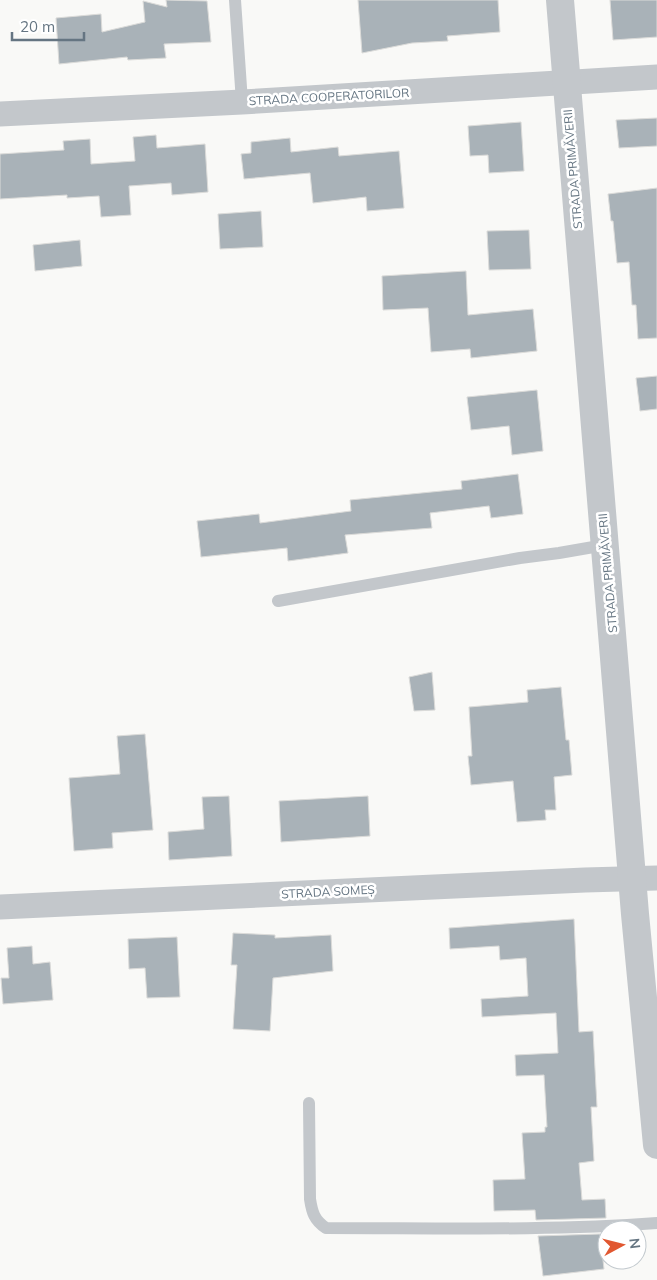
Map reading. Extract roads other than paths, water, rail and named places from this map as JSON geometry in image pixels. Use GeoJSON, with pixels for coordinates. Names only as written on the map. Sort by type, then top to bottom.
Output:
{"type":"FeatureCollection","features":[{"type":"Feature","properties":{"kind":"street","name":"STRADA PRIMĂVERII"},"geometry":{"type":"LineString","coordinates":[[560,0],[605,545],[645,879],[657,1145]]}},
{"type":"Feature","properties":{"kind":"street","name":"STRADA COOPERATORILOR"},"geometry":{"type":"LineString","coordinates":[[0,114],[242,102],[657,77]]}},
{"type":"Feature","properties":{"kind":"street","name":"STRADA SOMEȘ"},"geometry":{"type":"LineString","coordinates":[[0,907],[645,879]]}},
{"type":"Feature","properties":{"kind":"lane"},"geometry":{"type":"LineString","coordinates":[[235,0],[242,102]]}},
{"type":"Feature","properties":{"kind":"lane"},"geometry":{"type":"LineString","coordinates":[[278,601],[520,558],[605,545]]}},
{"type":"Feature","properties":{"kind":"lane"},"geometry":{"type":"LineString","coordinates":[[309,1103],[310,1199],[312,1212],[317,1222],[326,1228],[524,1228],[657,1223]]}}]}
